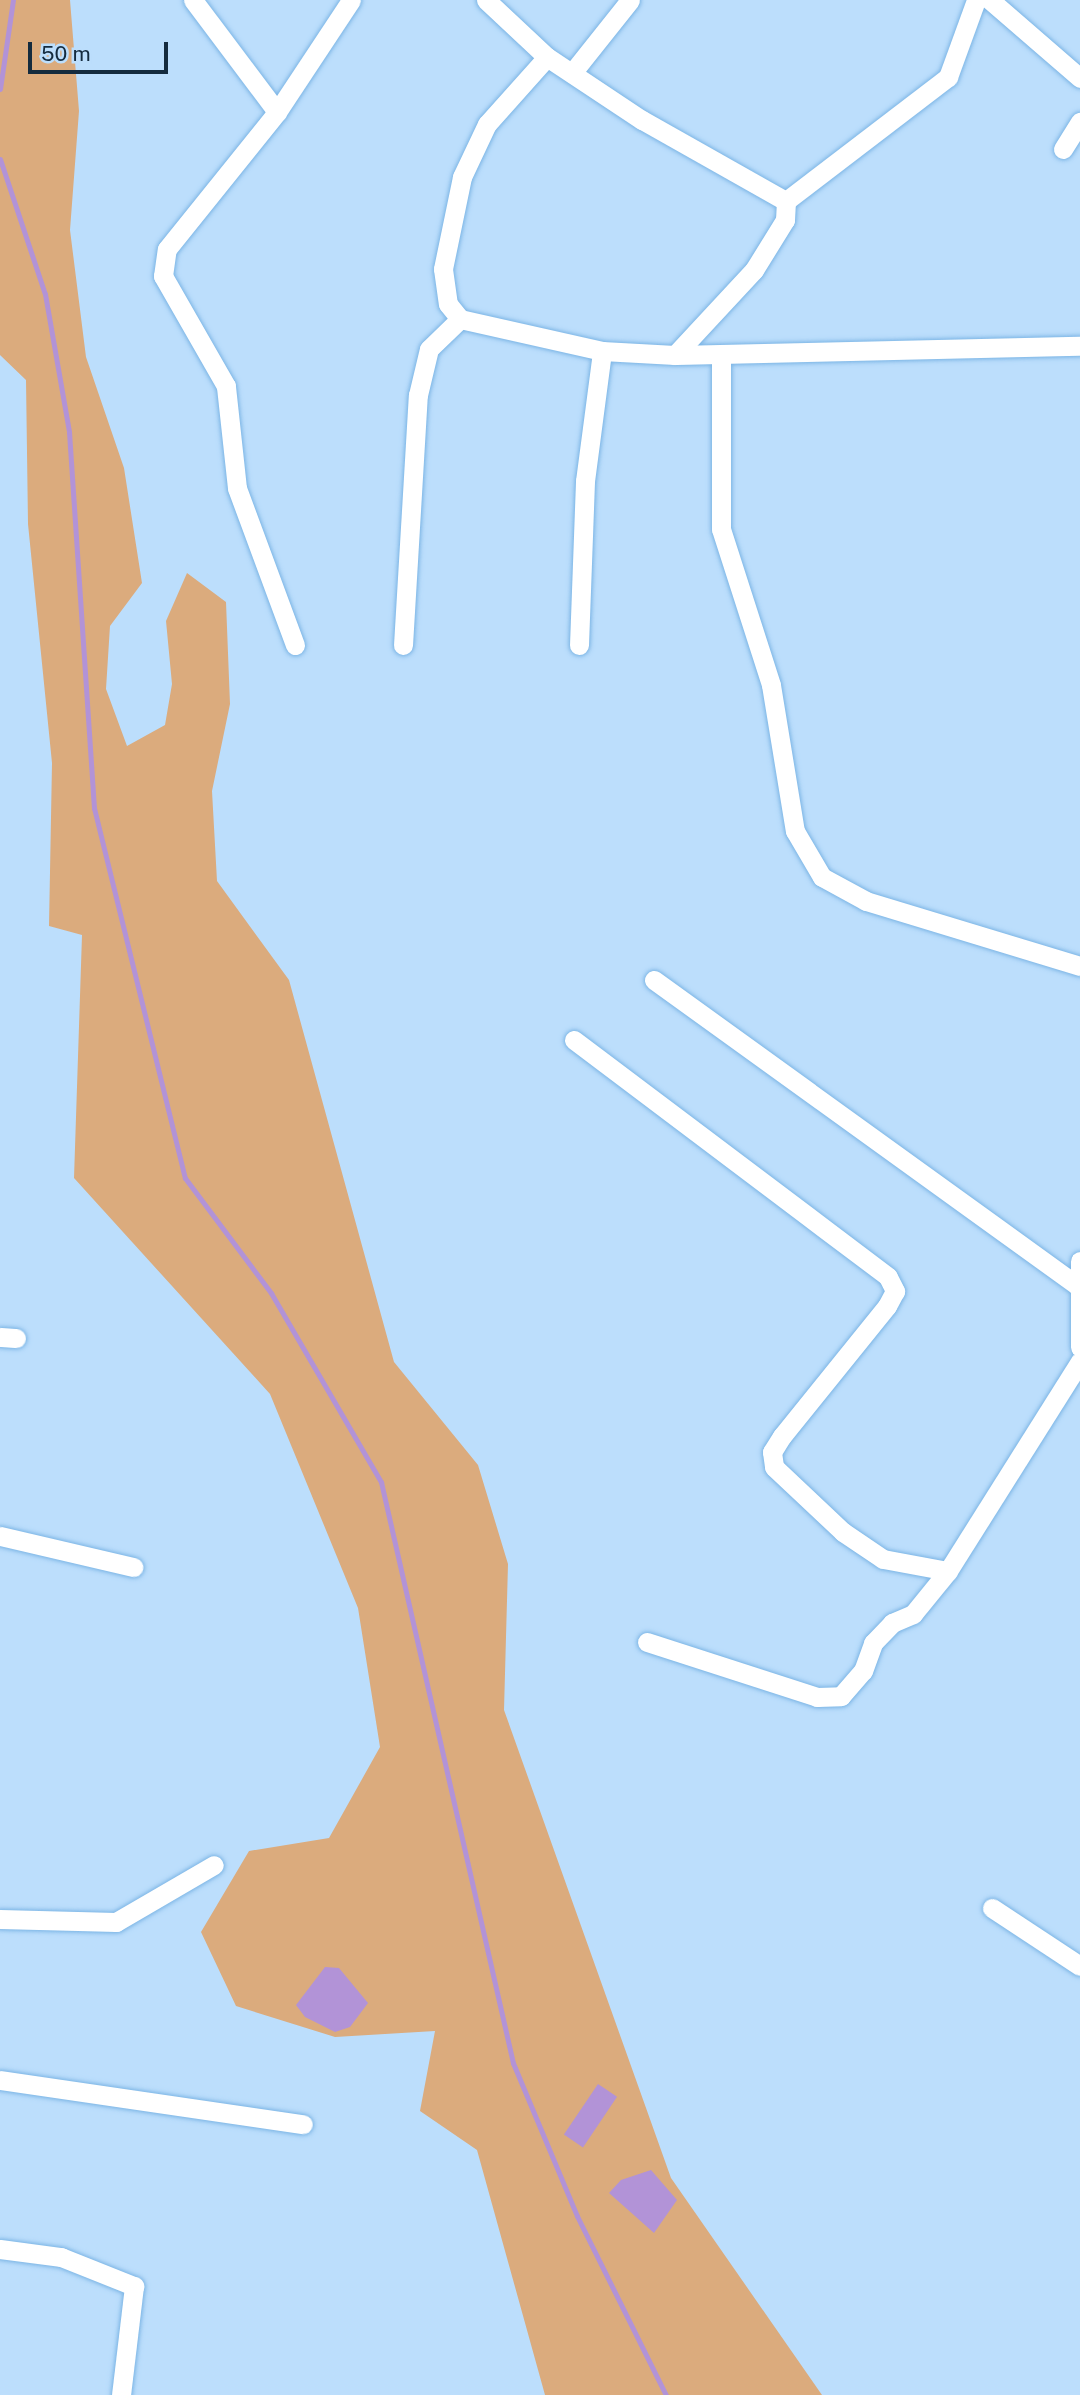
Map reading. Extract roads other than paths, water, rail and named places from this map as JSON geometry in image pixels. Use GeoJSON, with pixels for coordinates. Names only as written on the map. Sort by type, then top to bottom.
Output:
{"type":"FeatureCollection","features":[{"type":"Feature","properties":{"kind":"street"},"geometry":{"type":"LineString","coordinates":[[193,0],[277,112]]}},
{"type":"Feature","properties":{"kind":"street"},"geometry":{"type":"LineString","coordinates":[[295,645],[237,488],[226,386],[163,276],[167,249],[277,112],[351,0]]}},
{"type":"Feature","properties":{"kind":"street"},"geometry":{"type":"LineString","coordinates":[[486,0],[547,57],[786,201]]}},
{"type":"Feature","properties":{"kind":"street"},"geometry":{"type":"LineString","coordinates":[[572,73],[630,0]]}},
{"type":"Feature","properties":{"kind":"street"},"geometry":{"type":"LineString","coordinates":[[675,355],[754,270],[785,220],[786,201],[948,76],[976,0]]}},
{"type":"Feature","properties":{"kind":"street"},"geometry":{"type":"LineString","coordinates":[[990,0],[1080,78]]}},
{"type":"Feature","properties":{"kind":"street"},"geometry":{"type":"LineString","coordinates":[[547,57],[487,124],[462,177],[443,269],[448,304],[460,319],[602,351],[675,355],[1080,346]]}},
{"type":"Feature","properties":{"kind":"street"},"geometry":{"type":"LineString","coordinates":[[1063,149],[1080,122]]}},
{"type":"Feature","properties":{"kind":"street"},"geometry":{"type":"LineString","coordinates":[[403,645],[418,395],[429,349],[460,319]]}},
{"type":"Feature","properties":{"kind":"street"},"geometry":{"type":"LineString","coordinates":[[579,645],[585,481],[602,351]]}},
{"type":"Feature","properties":{"kind":"street"},"geometry":{"type":"LineString","coordinates":[[721,354],[721,529],[771,685],[795,831],[822,877],[866,901],[1080,967]]}},
{"type":"Feature","properties":{"kind":"street"},"geometry":{"type":"LineString","coordinates":[[654,980],[1078,1286]]}},
{"type":"Feature","properties":{"kind":"street"},"geometry":{"type":"LineString","coordinates":[[574,1040],[888,1278],[895,1291],[887,1306],[782,1436],[772,1452],[774,1467],[843,1532],[883,1559],[948,1571]]}},
{"type":"Feature","properties":{"kind":"street"},"geometry":{"type":"LineString","coordinates":[[1080,1261],[1080,1347]]}},
{"type":"Feature","properties":{"kind":"street"},"geometry":{"type":"LineString","coordinates":[[647,1642],[817,1697],[841,1696],[863,1671],[873,1643],[892,1623],[913,1614],[948,1571],[1080,1361]]}},
{"type":"Feature","properties":{"kind":"street"},"geometry":{"type":"LineString","coordinates":[[0,1536],[133,1567]]}},
{"type":"Feature","properties":{"kind":"street"},"geometry":{"type":"LineString","coordinates":[[0,1919],[116,1922],[214,1865]]}},
{"type":"Feature","properties":{"kind":"street"},"geometry":{"type":"LineString","coordinates":[[992,1908],[1080,1966]]}},
{"type":"Feature","properties":{"kind":"street"},"geometry":{"type":"LineString","coordinates":[[0,2080],[303,2124]]}},
{"type":"Feature","properties":{"kind":"street"},"geometry":{"type":"LineString","coordinates":[[0,2249],[61,2257],[134,2286],[137,2300],[121,2395]]}},
{"type":"Feature","properties":{"kind":"waterway"},"geometry":{"type":"LineString","coordinates":[[0,89],[13,0]]}},
{"type":"Feature","properties":{"kind":"waterway"},"geometry":{"type":"LineString","coordinates":[[0,159],[45,294],[69,432],[94,808],[185,1178],[271,1293],[381,1482],[513,2063],[577,2216],[666,2395]]}}]}
